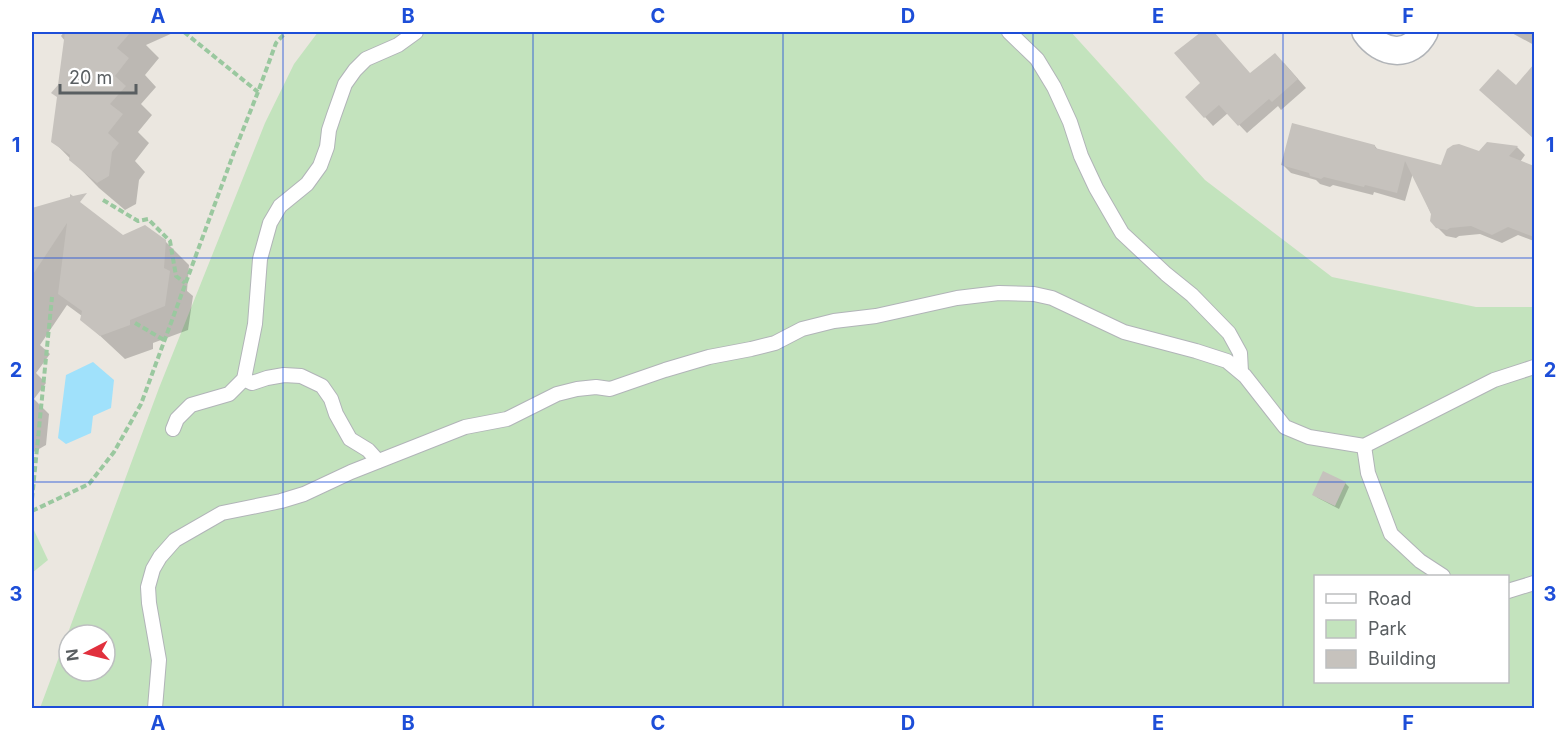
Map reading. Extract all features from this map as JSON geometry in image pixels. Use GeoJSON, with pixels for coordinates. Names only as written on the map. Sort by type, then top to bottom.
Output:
{"type":"FeatureCollection","features":[{"type":"Feature","properties":{"kind":"street"},"geometry":{"type":"LineString","coordinates":[[1366,32],[1379,45],[1389,50],[1399,50],[1414,44],[1424,32]]}},
{"type":"Feature","properties":{"kind":"lane"},"geometry":{"type":"LineString","coordinates":[[173,429],[177,419],[191,405],[229,394],[244,380],[255,324],[260,259],[270,223],[280,206],[308,184],[320,166],[327,147],[329,130],[345,84],[355,69],[366,59],[398,45],[416,32]]}},
{"type":"Feature","properties":{"kind":"lane"},"geometry":{"type":"LineString","coordinates":[[1009,32],[1037,59],[1054,87],[1070,122],[1081,156],[1122,233],[1192,295],[1229,333],[1240,353],[1241,372]]}},
{"type":"Feature","properties":{"kind":"lane"},"geometry":{"type":"LineString","coordinates":[[155,708],[159,660],[148,587],[153,569],[175,540],[222,513],[304,494],[351,472],[465,427],[507,419],[557,394],[577,388],[610,389],[709,357],[775,343],[802,329],[834,321],[876,316],[957,298],[999,293],[1052,297],[1124,332],[1227,361],[1241,372],[1285,427],[1309,437],[1364,446],[1494,380],[1534,367]]}},
{"type":"Feature","properties":{"kind":"lane"},"geometry":{"type":"LineString","coordinates":[[244,380],[252,383],[284,375],[301,376],[322,386],[331,399],[336,414],[350,439],[369,450],[378,461]]}},
{"type":"Feature","properties":{"kind":"lane"},"geometry":{"type":"LineString","coordinates":[[1364,446],[1368,473],[1391,534],[1420,561],[1441,575]]}},
{"type":"Feature","properties":{"kind":"lane"},"geometry":{"type":"LineString","coordinates":[[1509,591],[1534,583]]}},
{"type":"Feature","properties":{"kind":"path"},"geometry":{"type":"LineString","coordinates":[[184,32],[258,92]]}},
{"type":"Feature","properties":{"kind":"path"},"geometry":{"type":"LineString","coordinates":[[32,511],[89,484],[114,452],[141,404],[276,43],[285,32]]}},
{"type":"Feature","properties":{"kind":"path"},"geometry":{"type":"LineString","coordinates":[[104,200],[138,220],[148,219],[170,242],[176,276],[185,283]]}},
{"type":"Feature","properties":{"kind":"path"},"geometry":{"type":"LineString","coordinates":[[32,499],[52,297]]}},
{"type":"Feature","properties":{"kind":"path"},"geometry":{"type":"LineString","coordinates":[[135,323],[164,340]]}},
{"type":"Feature","properties":{"kind":"green space"},"geometry":{"type":"Polygon","coordinates":[[[318,32],[1071,32],[1205,180],[1332,277],[1476,307],[1534,307],[1534,708],[40,708],[57,662],[57,683],[117,683],[117,623],[72,623],[159,388],[265,123],[294,64],[318,32]]]}},
{"type":"Feature","properties":{"kind":"green space"},"geometry":{"type":"Polygon","coordinates":[[[32,526],[48,560],[32,573],[32,526]]]}},
{"type":"Feature","properties":{"kind":"water"},"geometry":{"type":"Polygon","coordinates":[[[93,362],[114,380],[111,408],[93,416],[91,433],[66,444],[58,438],[66,375],[93,362]]]}},
{"type":"Feature","properties":{"kind":"building"},"geometry":{"type":"Polygon","coordinates":[[[65,32],[131,32],[117,48],[129,58],[115,76],[126,86],[110,104],[123,114],[108,133],[119,143],[112,152],[109,176],[97,183],[69,160],[70,155],[51,142],[57,97],[51,93],[58,85],[65,32]]]}},
{"type":"Feature","properties":{"kind":"building"},"geometry":{"type":"Polygon","coordinates":[[[1201,32],[1214,32],[1250,73],[1275,53],[1298,79],[1272,102],[1269,99],[1238,126],[1219,105],[1204,118],[1185,97],[1200,83],[1174,53],[1201,32]]]}},
{"type":"Feature","properties":{"kind":"building"},"geometry":{"type":"Polygon","coordinates":[[[1534,64],[1534,139],[1479,90],[1498,69],[1516,85],[1534,64]]]}},
{"type":"Feature","properties":{"kind":"building"},"geometry":{"type":"Polygon","coordinates":[[[1292,123],[1441,165],[1447,149],[1453,145],[1459,144],[1479,151],[1487,142],[1518,146],[1509,156],[1534,166],[1534,237],[1508,227],[1492,235],[1471,226],[1447,230],[1436,228],[1430,221],[1431,214],[1405,161],[1397,193],[1324,177],[1321,179],[1281,165],[1292,123]]]}},
{"type":"Feature","properties":{"kind":"building"},"geometry":{"type":"Polygon","coordinates":[[[87,193],[80,202],[123,235],[145,225],[166,240],[164,268],[170,271],[165,306],[130,320],[130,325],[100,336],[80,320],[82,311],[58,294],[67,223],[32,276],[32,208],[70,197],[70,194],[73,196],[87,193]]]}},
{"type":"Feature","properties":{"kind":"building"},"geometry":{"type":"Polygon","coordinates":[[[1323,471],[1346,482],[1335,506],[1312,495],[1323,471]]]}}]}
